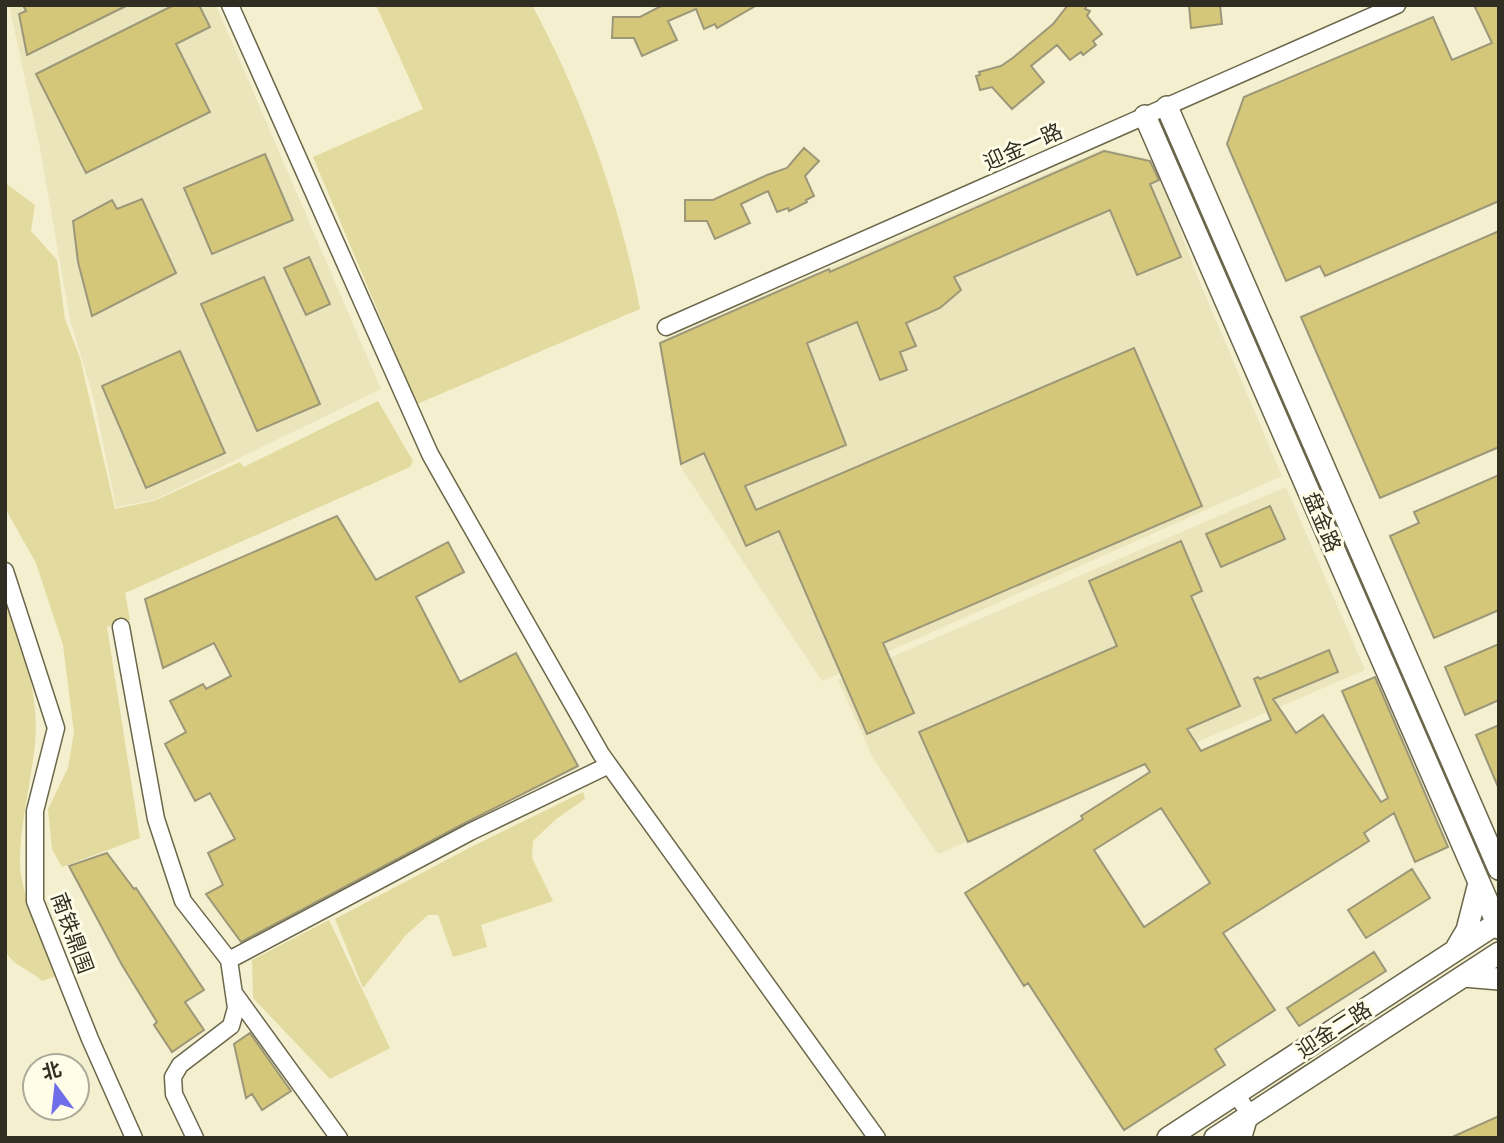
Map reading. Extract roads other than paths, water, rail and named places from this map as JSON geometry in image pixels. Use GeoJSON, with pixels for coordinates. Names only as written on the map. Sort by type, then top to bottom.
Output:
{"type":"FeatureCollection","features":[{"type":"Feature","properties":{"kind":"street"},"geometry":{"type":"LineString","coordinates":[[230,5],[430,454],[609,765],[877,1138]]}},
{"type":"Feature","properties":{"kind":"street","name":"迎金一路"},"geometry":{"type":"LineString","coordinates":[[666,327],[1397,5]]}},
{"type":"Feature","properties":{"kind":"street","name":"盘金路"},"geometry":{"type":"LineString","coordinates":[[1167,107],[1498,868]]}},
{"type":"Feature","properties":{"kind":"street","name":"盘金路"},"geometry":{"type":"LineString","coordinates":[[1145,116],[1498,924]]}},
{"type":"Feature","properties":{"kind":"street","name":"南铁鼎围"},"geometry":{"type":"LineString","coordinates":[[5,571],[56,728],[35,811],[35,901],[90,1039],[134,1138]]}},
{"type":"Feature","properties":{"kind":"street"},"geometry":{"type":"LineString","coordinates":[[121,627],[156,819],[183,901],[229,960],[236,1008],[231,1026],[180,1065],[173,1077],[174,1094],[195,1138]]}},
{"type":"Feature","properties":{"kind":"street"},"geometry":{"type":"LineString","coordinates":[[229,960],[470,832],[609,765]]}},
{"type":"Feature","properties":{"kind":"street"},"geometry":{"type":"LineString","coordinates":[[1455,950],[1467,930],[1479,883]]}},
{"type":"Feature","properties":{"kind":"street","name":"迎金二路"},"geometry":{"type":"LineString","coordinates":[[1168,1138],[1498,924]]}},
{"type":"Feature","properties":{"kind":"street","name":"迎金二路"},"geometry":{"type":"LineString","coordinates":[[1215,1138],[1499,953]]}},
{"type":"Feature","properties":{"kind":"street"},"geometry":{"type":"LineString","coordinates":[[1464,976],[1499,979]]}},
{"type":"Feature","properties":{"kind":"street"},"geometry":{"type":"LineString","coordinates":[[233,992],[339,1138]]}},
{"type":"Feature","properties":{"kind":"street"},"geometry":{"type":"LineString","coordinates":[[1236,1094],[1250,1115],[1243,1138]]}}]}
